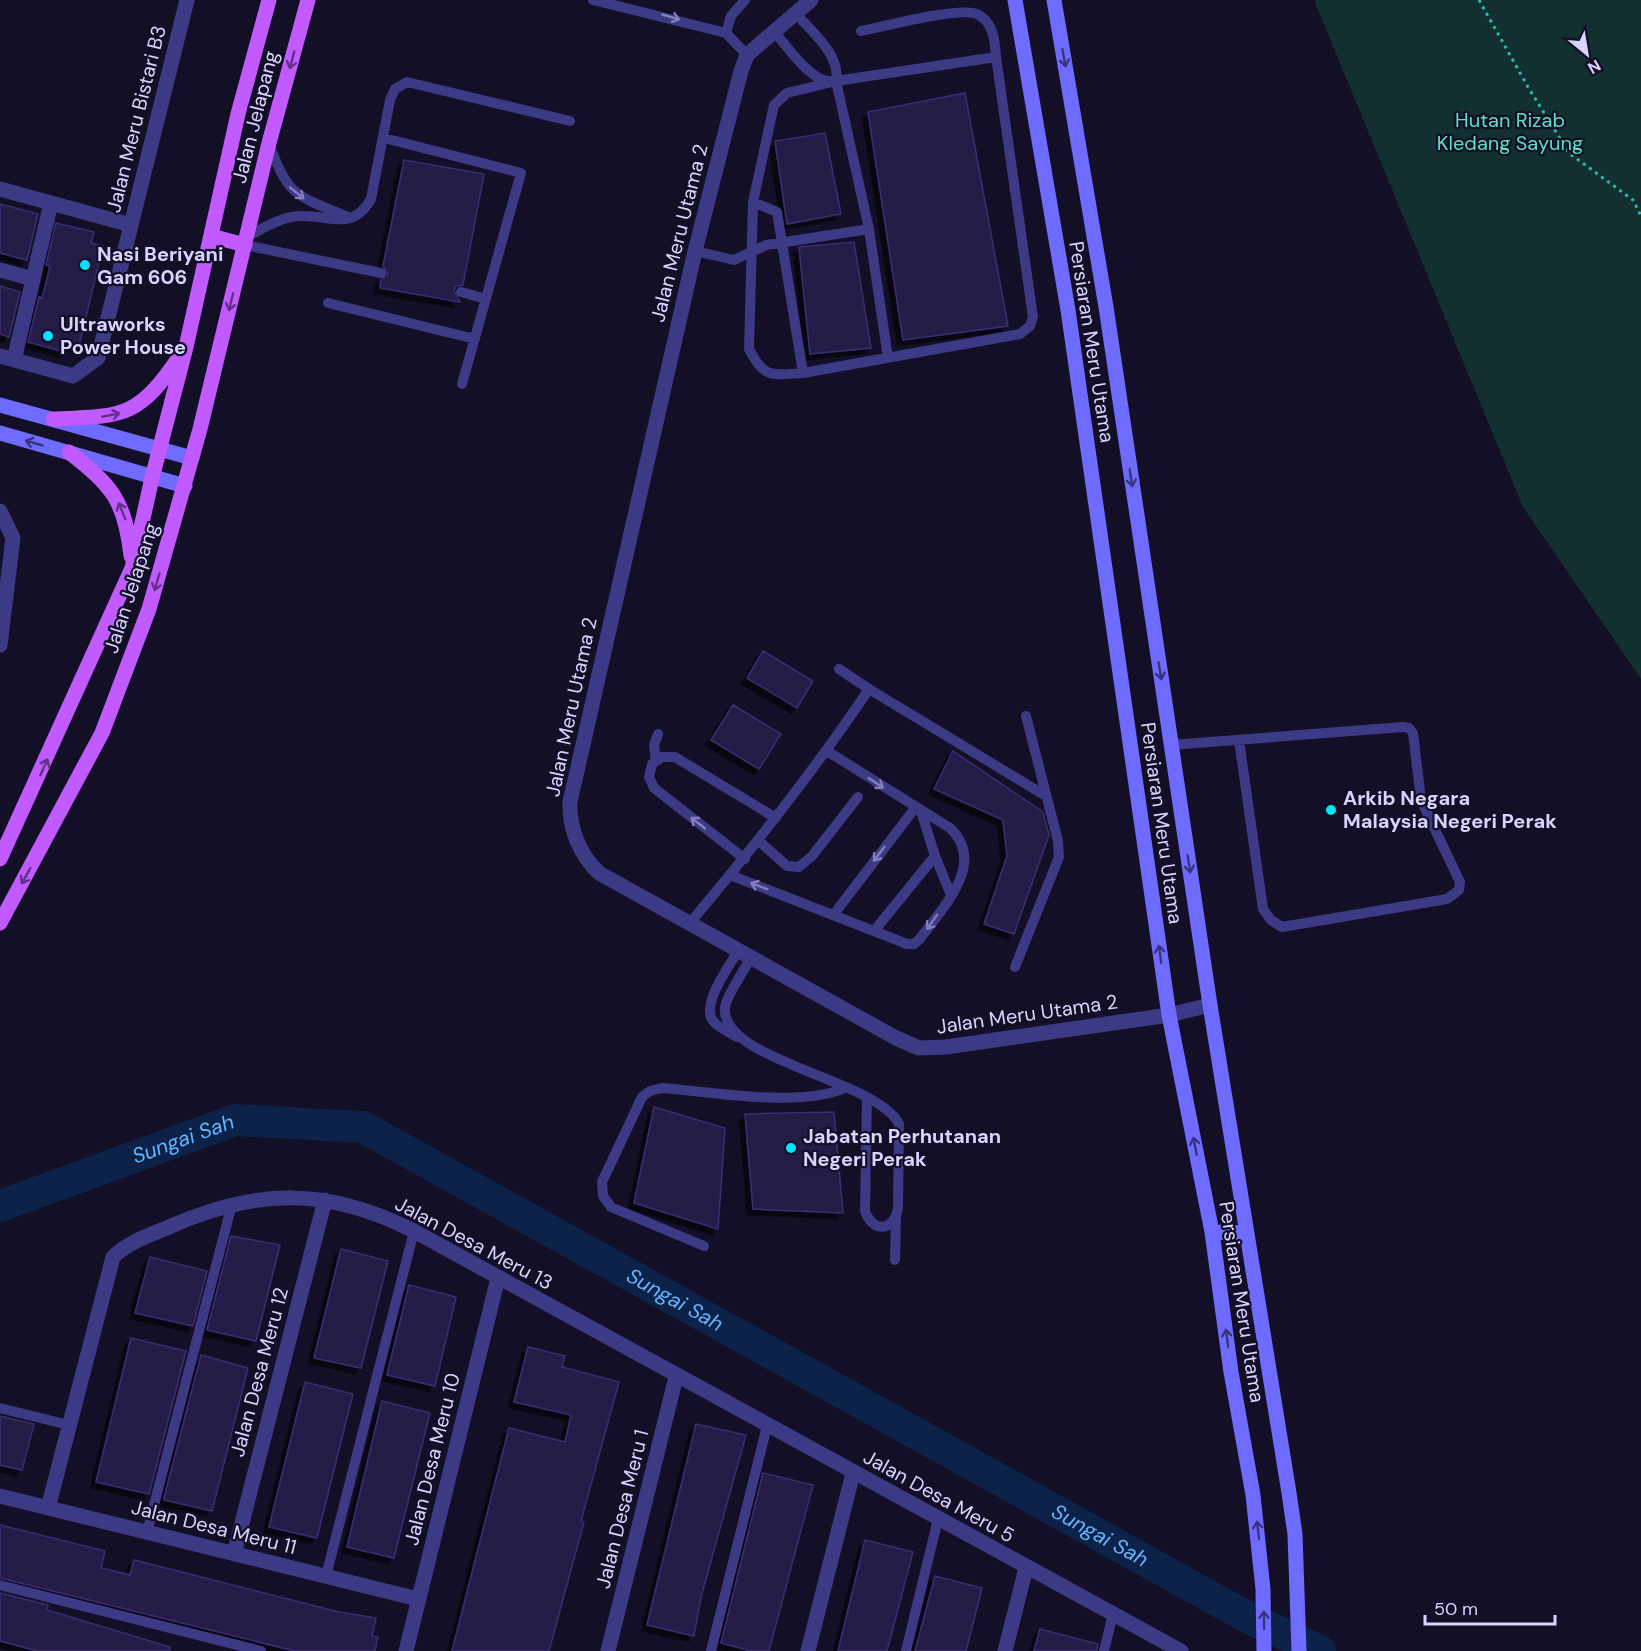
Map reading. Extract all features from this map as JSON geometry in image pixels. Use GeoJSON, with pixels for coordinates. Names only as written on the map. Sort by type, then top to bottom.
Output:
{"type":"FeatureCollection","features":[{"type":"Feature","properties":{"kind":"main road","name":"Jalan Jelapang"},"geometry":{"type":"LineString","coordinates":[[0,859],[20,820],[132,568],[152,478],[186,347],[238,114],[269,0]]}},
{"type":"Feature","properties":{"kind":"main road","name":"Persiaran Meru Utama"},"geometry":{"type":"LineString","coordinates":[[1015,0],[1068,310],[1169,1015],[1212,1232],[1231,1372],[1253,1496],[1263,1588],[1264,1651]]}},
{"type":"Feature","properties":{"kind":"main road","name":"Persiaran Meru Utama"},"geometry":{"type":"LineString","coordinates":[[1054,0],[1106,308],[1210,1005],[1295,1534],[1299,1651]]}},
{"type":"Feature","properties":{"kind":"main road","name":"Jalan Jelapang"},"geometry":{"type":"LineString","coordinates":[[0,923],[102,733],[149,609],[185,486],[268,143],[308,1]]}},
{"type":"Feature","properties":{"kind":"main road"},"geometry":{"type":"LineString","coordinates":[[211,236],[246,241]]}},
{"type":"Feature","properties":{"kind":"main road"},"geometry":{"type":"LineString","coordinates":[[53,419],[106,417],[126,412],[146,400],[186,347]]}},
{"type":"Feature","properties":{"kind":"main road"},"geometry":{"type":"LineString","coordinates":[[0,405],[192,458]]}},
{"type":"Feature","properties":{"kind":"main road"},"geometry":{"type":"LineString","coordinates":[[0,433],[185,486]]}},
{"type":"Feature","properties":{"kind":"main road"},"geometry":{"type":"LineString","coordinates":[[69,452],[101,478],[114,493],[124,514],[132,568]]}},
{"type":"Feature","properties":{"kind":"main road"},"geometry":{"type":"LineString","coordinates":[[1212,1232],[1248,1233]]}},
{"type":"Feature","properties":{"kind":"street","name":"Jalan Meru Bistari B3"},"geometry":{"type":"LineString","coordinates":[[7,358],[73,376],[98,358],[187,0]]}},
{"type":"Feature","properties":{"kind":"street"},"geometry":{"type":"LineString","coordinates":[[747,55],[772,30],[811,0]]}},
{"type":"Feature","properties":{"kind":"street","name":"Jalan Meru Utama 2"},"geometry":{"type":"LineString","coordinates":[[747,55],[695,251],[569,814],[581,850],[599,873],[896,1038],[919,1048],[946,1047],[1169,1015],[1210,1005]]}},
{"type":"Feature","properties":{"kind":"street"},"geometry":{"type":"LineString","coordinates":[[0,189],[130,225]]}},
{"type":"Feature","properties":{"kind":"street"},"geometry":{"type":"LineString","coordinates":[[7,358],[33,279],[51,203]]}},
{"type":"Feature","properties":{"kind":"street"},"geometry":{"type":"LineString","coordinates":[[0,270],[33,279]]}},
{"type":"Feature","properties":{"kind":"street"},"geometry":{"type":"LineString","coordinates":[[0,511],[13,538],[0,645]]}},
{"type":"Feature","properties":{"kind":"street"},"geometry":{"type":"LineString","coordinates":[[0,841],[20,820]]}},
{"type":"Feature","properties":{"kind":"street","name":"Jalan Desa Meru 13"},"geometry":{"type":"LineString","coordinates":[[48,1508],[113,1257],[134,1242],[204,1212],[232,1204],[274,1198],[325,1200],[364,1210],[414,1231],[676,1377]]}},
{"type":"Feature","properties":{"kind":"street","name":"Jalan Desa Meru 12"},"geometry":{"type":"LineString","coordinates":[[234,1554],[325,1200]]}},
{"type":"Feature","properties":{"kind":"street","name":"Jalan Desa Meru 10"},"geometry":{"type":"LineString","coordinates":[[406,1651],[498,1278]]}},
{"type":"Feature","properties":{"kind":"street","name":"Jalan Desa Meru 5"},"geometry":{"type":"LineString","coordinates":[[676,1377],[1181,1651]]}},
{"type":"Feature","properties":{"kind":"street","name":"Jalan Desa Meru 1"},"geometry":{"type":"LineString","coordinates":[[609,1651],[676,1377]]}},
{"type":"Feature","properties":{"kind":"street"},"geometry":{"type":"LineString","coordinates":[[808,1651],[853,1473]]}},
{"type":"Feature","properties":{"kind":"street","name":"Jalan Desa Meru 11"},"geometry":{"type":"LineString","coordinates":[[0,1496],[418,1599]]}},
{"type":"Feature","properties":{"kind":"street"},"geometry":{"type":"LineString","coordinates":[[1005,1651],[1026,1568]]}},
{"type":"Feature","properties":{"kind":"lane"},"geometry":{"type":"LineString","coordinates":[[593,0],[726,33],[747,55]]}},
{"type":"Feature","properties":{"kind":"lane"},"geometry":{"type":"LineString","coordinates":[[726,33],[731,16],[745,0]]}},
{"type":"Feature","properties":{"kind":"lane"},"geometry":{"type":"LineString","coordinates":[[861,31],[961,10],[978,14],[988,23],[994,36],[1033,317],[1030,326],[1020,334],[803,373],[771,375],[758,368],[748,349],[753,202],[774,105],[787,93],[836,81],[996,57]]}},
{"type":"Feature","properties":{"kind":"lane"},"geometry":{"type":"LineString","coordinates":[[795,12],[832,57],[838,70],[836,81],[869,229],[888,358]]}},
{"type":"Feature","properties":{"kind":"lane"},"geometry":{"type":"LineString","coordinates":[[772,30],[810,72],[822,81],[836,81]]}},
{"type":"Feature","properties":{"kind":"lane"},"geometry":{"type":"LineString","coordinates":[[246,241],[273,223],[292,216],[353,219],[364,212],[372,199],[390,100],[396,89],[407,82],[570,121]]}},
{"type":"Feature","properties":{"kind":"lane"},"geometry":{"type":"LineString","coordinates":[[384,138],[520,173],[462,384]]}},
{"type":"Feature","properties":{"kind":"lane"},"geometry":{"type":"LineString","coordinates":[[268,143],[282,177],[297,195],[353,219]]}},
{"type":"Feature","properties":{"kind":"lane"},"geometry":{"type":"LineString","coordinates":[[753,202],[776,210],[803,373]]}},
{"type":"Feature","properties":{"kind":"lane"},"geometry":{"type":"LineString","coordinates":[[695,251],[734,260],[766,245],[869,229]]}},
{"type":"Feature","properties":{"kind":"lane"},"geometry":{"type":"LineString","coordinates":[[246,241],[381,273]]}},
{"type":"Feature","properties":{"kind":"lane"},"geometry":{"type":"LineString","coordinates":[[461,292],[486,299]]}},
{"type":"Feature","properties":{"kind":"lane"},"geometry":{"type":"LineString","coordinates":[[328,303],[475,339]]}},
{"type":"Feature","properties":{"kind":"lane"},"geometry":{"type":"LineString","coordinates":[[838,669],[1046,796]]}},
{"type":"Feature","properties":{"kind":"lane"},"geometry":{"type":"LineString","coordinates":[[689,924],[759,841],[827,751],[869,688]]}},
{"type":"Feature","properties":{"kind":"lane"},"geometry":{"type":"LineString","coordinates":[[1015,967],[1059,857],[1058,841],[1026,716]]}},
{"type":"Feature","properties":{"kind":"lane"},"geometry":{"type":"LineString","coordinates":[[1171,745],[1239,740],[1409,728],[1413,733],[1421,800],[1460,882],[1459,890],[1447,898],[1282,927],[1271,921],[1263,909],[1239,740]]}},
{"type":"Feature","properties":{"kind":"lane"},"geometry":{"type":"LineString","coordinates":[[656,760],[654,745],[658,734]]}},
{"type":"Feature","properties":{"kind":"lane"},"geometry":{"type":"LineString","coordinates":[[730,875],[874,931],[914,944],[951,895],[966,869],[963,846],[950,828],[827,751]]}},
{"type":"Feature","properties":{"kind":"lane"},"geometry":{"type":"LineString","coordinates":[[745,859],[654,788],[649,777],[652,764],[656,760],[669,756],[675,757],[776,818]]}},
{"type":"Feature","properties":{"kind":"lane"},"geometry":{"type":"LineString","coordinates":[[759,841],[787,866],[799,867],[812,856],[858,797]]}},
{"type":"Feature","properties":{"kind":"lane"},"geometry":{"type":"LineString","coordinates":[[918,809],[951,895]]}},
{"type":"Feature","properties":{"kind":"lane"},"geometry":{"type":"LineString","coordinates":[[834,914],[918,809]]}},
{"type":"Feature","properties":{"kind":"lane"},"geometry":{"type":"LineString","coordinates":[[874,931],[935,856]]}},
{"type":"Feature","properties":{"kind":"lane"},"geometry":{"type":"LineString","coordinates":[[745,955],[709,1004],[709,1014],[715,1024],[763,1052],[867,1097],[893,1113],[899,1124],[895,1260]]}},
{"type":"Feature","properties":{"kind":"lane"},"geometry":{"type":"LineString","coordinates":[[739,1038],[728,1020],[725,1007],[745,955]]}},
{"type":"Feature","properties":{"kind":"lane"},"geometry":{"type":"LineString","coordinates":[[704,1246],[611,1207],[603,1196],[602,1182],[642,1096],[662,1088],[739,1095],[817,1097],[845,1088]]}},
{"type":"Feature","properties":{"kind":"lane"},"geometry":{"type":"LineString","coordinates":[[867,1097],[865,1211],[868,1220],[875,1225],[891,1224],[896,1218]]}},
{"type":"Feature","properties":{"kind":"lane"},"geometry":{"type":"LineString","coordinates":[[147,1532],[232,1204]]}},
{"type":"Feature","properties":{"kind":"lane"},"geometry":{"type":"LineString","coordinates":[[326,1576],[414,1231]]}},
{"type":"Feature","properties":{"kind":"lane"},"geometry":{"type":"LineString","coordinates":[[0,1408],[69,1425]]}},
{"type":"Feature","properties":{"kind":"lane"},"geometry":{"type":"LineString","coordinates":[[711,1651],[767,1426]]}},
{"type":"Feature","properties":{"kind":"lane"},"geometry":{"type":"LineString","coordinates":[[906,1651],[938,1519]]}},
{"type":"Feature","properties":{"kind":"lane"},"geometry":{"type":"LineString","coordinates":[[0,1585],[261,1651]]}},
{"type":"Feature","properties":{"kind":"lane"},"geometry":{"type":"LineString","coordinates":[[1104,1651],[1113,1614]]}},
{"type":"Feature","properties":{"kind":"path"},"geometry":{"type":"LineString","coordinates":[[1479,0],[1528,87],[1569,153],[1633,200],[1641,216]]}},
{"type":"Feature","properties":{"kind":"green space","name":"Hutan Rizab Kledang Sayung"},"geometry":{"type":"Polygon","coordinates":[[[1314,0],[1641,0],[1641,679],[1523,507],[1314,0]]]}},
{"type":"Feature","properties":{"kind":"building"},"geometry":{"type":"Polygon","coordinates":[[[965,93],[1008,326],[903,340],[868,112],[965,93]]]}},
{"type":"Feature","properties":{"kind":"building"},"geometry":{"type":"Polygon","coordinates":[[[825,133],[841,214],[787,224],[775,141],[825,133]]]}},
{"type":"Feature","properties":{"kind":"building"},"geometry":{"type":"Polygon","coordinates":[[[404,160],[484,174],[463,285],[456,286],[454,291],[460,302],[380,288],[381,280],[388,274],[383,266],[404,160]]]}},
{"type":"Feature","properties":{"kind":"building"},"geometry":{"type":"Polygon","coordinates":[[[0,204],[38,214],[27,260],[0,253],[0,204]]]}},
{"type":"Feature","properties":{"kind":"building"},"geometry":{"type":"Polygon","coordinates":[[[56,223],[94,232],[91,243],[103,246],[79,346],[67,344],[65,352],[28,342],[39,297],[42,298],[50,266],[46,265],[56,223]]]}},
{"type":"Feature","properties":{"kind":"building"},"geometry":{"type":"Polygon","coordinates":[[[854,242],[871,348],[810,354],[799,247],[854,242]]]}},
{"type":"Feature","properties":{"kind":"building"},"geometry":{"type":"Polygon","coordinates":[[[0,286],[20,292],[9,337],[0,334],[0,286]]]}},
{"type":"Feature","properties":{"kind":"building"},"geometry":{"type":"Polygon","coordinates":[[[763,651],[813,681],[797,708],[747,678],[763,651]]]}},
{"type":"Feature","properties":{"kind":"building"},"geometry":{"type":"Polygon","coordinates":[[[733,705],[781,734],[759,769],[711,740],[733,705]]]}},
{"type":"Feature","properties":{"kind":"building"},"geometry":{"type":"Polygon","coordinates":[[[953,751],[1043,812],[1049,835],[1014,934],[984,924],[1007,856],[1003,820],[934,789],[953,751]]]}},
{"type":"Feature","properties":{"kind":"building"},"geometry":{"type":"Polygon","coordinates":[[[654,1107],[725,1128],[718,1229],[634,1203],[654,1107]]]}},
{"type":"Feature","properties":{"kind":"building"},"geometry":{"type":"Polygon","coordinates":[[[834,1112],[843,1213],[753,1209],[745,1114],[834,1112]]]}},
{"type":"Feature","properties":{"kind":"building"},"geometry":{"type":"Polygon","coordinates":[[[231,1236],[280,1245],[256,1341],[207,1330],[231,1236]]]}},
{"type":"Feature","properties":{"kind":"building"},"geometry":{"type":"Polygon","coordinates":[[[341,1249],[388,1261],[361,1368],[314,1358],[341,1249]]]}},
{"type":"Feature","properties":{"kind":"building"},"geometry":{"type":"Polygon","coordinates":[[[150,1257],[207,1271],[193,1326],[135,1313],[150,1257]]]}},
{"type":"Feature","properties":{"kind":"building"},"geometry":{"type":"Polygon","coordinates":[[[409,1285],[456,1297],[435,1386],[387,1375],[409,1285]]]}},
{"type":"Feature","properties":{"kind":"building"},"geometry":{"type":"Polygon","coordinates":[[[131,1338],[186,1351],[149,1494],[96,1482],[131,1338]]]}},
{"type":"Feature","properties":{"kind":"building"},"geometry":{"type":"Polygon","coordinates":[[[528,1347],[565,1356],[562,1367],[619,1382],[581,1521],[584,1522],[549,1651],[452,1651],[509,1428],[565,1442],[571,1415],[514,1402],[528,1347]]]}},
{"type":"Feature","properties":{"kind":"building"},"geometry":{"type":"Polygon","coordinates":[[[201,1355],[248,1368],[212,1511],[164,1500],[201,1355]]]}},
{"type":"Feature","properties":{"kind":"building"},"geometry":{"type":"Polygon","coordinates":[[[305,1382],[353,1394],[317,1538],[269,1527],[305,1382]]]}},
{"type":"Feature","properties":{"kind":"building"},"geometry":{"type":"Polygon","coordinates":[[[382,1401],[430,1413],[394,1558],[347,1547],[382,1401]]]}},
{"type":"Feature","properties":{"kind":"building"},"geometry":{"type":"Polygon","coordinates":[[[0,1416],[34,1424],[22,1470],[0,1465],[0,1416]]]}},
{"type":"Feature","properties":{"kind":"building"},"geometry":{"type":"Polygon","coordinates":[[[696,1424],[746,1435],[701,1597],[694,1636],[647,1625],[696,1424]]]}},
{"type":"Feature","properties":{"kind":"building"},"geometry":{"type":"Polygon","coordinates":[[[763,1473],[813,1485],[769,1651],[751,1651],[721,1643],[763,1473]]]}},
{"type":"Feature","properties":{"kind":"building"},"geometry":{"type":"Polygon","coordinates":[[[0,1525],[105,1551],[101,1568],[130,1575],[134,1560],[339,1612],[376,1618],[372,1636],[378,1637],[375,1651],[295,1651],[0,1578],[0,1525]]]}},
{"type":"Feature","properties":{"kind":"building"},"geometry":{"type":"Polygon","coordinates":[[[865,1540],[913,1552],[887,1651],[838,1651],[865,1540]]]}},
{"type":"Feature","properties":{"kind":"building"},"geometry":{"type":"Polygon","coordinates":[[[935,1576],[982,1588],[966,1651],[915,1651],[935,1576]]]}},
{"type":"Feature","properties":{"kind":"building"},"geometry":{"type":"Polygon","coordinates":[[[0,1593],[48,1605],[47,1610],[170,1647],[170,1651],[38,1651],[0,1641],[0,1593]]]}},
{"type":"Feature","properties":{"kind":"building"},"geometry":{"type":"Polygon","coordinates":[[[1040,1629],[1098,1644],[1097,1651],[1034,1651],[1040,1629]]]}},
{"type":"Feature","properties":{"kind":"waterway","name":"Sungai Sah"},"geometry":{"type":"LineString","coordinates":[[0,1206],[235,1120],[363,1127],[1249,1618],[1320,1651]]}},
{"type":"Feature","properties":{"kind":"place","name":"Nasi Beriyani Gam 606"},"geometry":{"type":"Point","coordinates":[85,265]}},
{"type":"Feature","properties":{"kind":"place","name":"Ultraworks Power House"},"geometry":{"type":"Point","coordinates":[48,336]}},
{"type":"Feature","properties":{"kind":"place","name":"Arkib Negara Malaysia Negeri Perak"},"geometry":{"type":"Point","coordinates":[1331,810]}},
{"type":"Feature","properties":{"kind":"place","name":"Jabatan Perhutanan Negeri Perak"},"geometry":{"type":"Point","coordinates":[791,1148]}}]}
